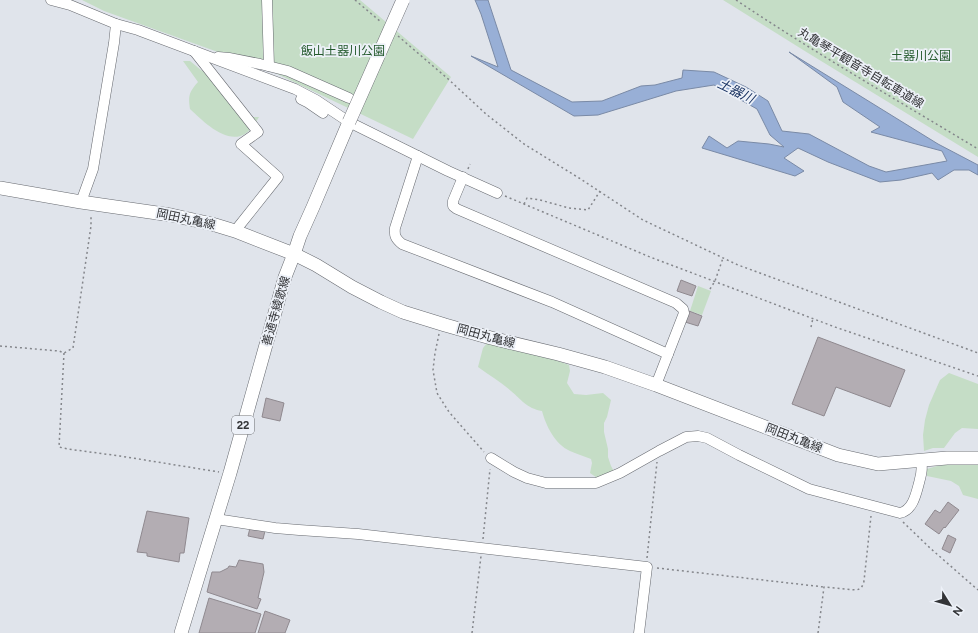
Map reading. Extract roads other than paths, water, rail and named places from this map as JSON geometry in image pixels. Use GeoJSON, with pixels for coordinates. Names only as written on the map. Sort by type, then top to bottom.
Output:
{"type":"FeatureCollection","features":[{"type":"Feature","properties":{"kind":"main road","name":"善通寺綾歌線"},"geometry":{"type":"LineString","coordinates":[[181,633],[230,473],[285,277],[300,236],[403,0]]}},
{"type":"Feature","properties":{"kind":"main road","name":"岡田丸亀線"},"geometry":{"type":"LineString","coordinates":[[0,188],[171,215],[212,224],[235,231],[294,254],[316,265],[352,287],[403,312],[442,325],[605,367],[838,455],[878,464],[947,458],[978,458]]}},
{"type":"Feature","properties":{"kind":"street"},"geometry":{"type":"LineString","coordinates":[[51,0],[70,5],[116,24],[138,30],[295,89],[316,100],[349,122],[497,193]]}},
{"type":"Feature","properties":{"kind":"street"},"geometry":{"type":"LineString","coordinates":[[267,0],[269,66]]}},
{"type":"Feature","properties":{"kind":"street"},"geometry":{"type":"LineString","coordinates":[[86,202],[93,169],[116,24]]}},
{"type":"Feature","properties":{"kind":"street"},"geometry":{"type":"LineString","coordinates":[[194,51],[258,132],[241,144],[278,177],[235,231]]}},
{"type":"Feature","properties":{"kind":"street"},"geometry":{"type":"LineString","coordinates":[[206,56],[229,58],[288,71],[349,98]]}},
{"type":"Feature","properties":{"kind":"street"},"geometry":{"type":"LineString","coordinates":[[206,56],[216,65],[307,102],[323,113]]}},
{"type":"Feature","properties":{"kind":"street"},"geometry":{"type":"LineString","coordinates":[[418,156],[395,228],[394,235],[402,244],[552,302],[668,354]]}},
{"type":"Feature","properties":{"kind":"street"},"geometry":{"type":"LineString","coordinates":[[463,177],[453,201],[453,206],[457,209],[676,303],[683,309],[684,313],[656,385]]}},
{"type":"Feature","properties":{"kind":"street"},"geometry":{"type":"LineString","coordinates":[[491,458],[527,478],[546,483],[596,483],[620,473],[686,437],[698,436],[707,438],[809,489],[900,513],[905,512],[912,505],[916,496],[922,471],[921,461]]}},
{"type":"Feature","properties":{"kind":"street"},"geometry":{"type":"LineString","coordinates":[[216,519],[281,528],[358,534],[646,567],[639,633]]}},
{"type":"Feature","properties":{"kind":"water","name":"土器川"},"geometry":{"type":"Polygon","coordinates":[[[475,0],[488,0],[511,70],[572,102],[602,101],[641,86],[655,85],[682,78],[683,70],[714,72],[746,87],[768,101],[782,131],[809,134],[869,166],[886,172],[947,161],[942,151],[871,132],[880,127],[843,102],[837,87],[789,52],[938,144],[978,165],[978,175],[969,170],[954,170],[938,180],[932,173],[901,180],[880,182],[828,162],[798,148],[784,158],[804,171],[795,176],[702,148],[709,136],[727,148],[738,141],[784,147],[770,135],[757,109],[714,85],[676,91],[598,115],[574,116],[471,56],[498,67],[475,0]]]}},
{"type":"Feature","properties":{"kind":"park label","name":"飯山土器川公園"},"geometry":{"type":"Point","coordinates":[343,51]}},
{"type":"Feature","properties":{"kind":"park label","name":"土器川公園"},"geometry":{"type":"Point","coordinates":[921,56]}}]}
